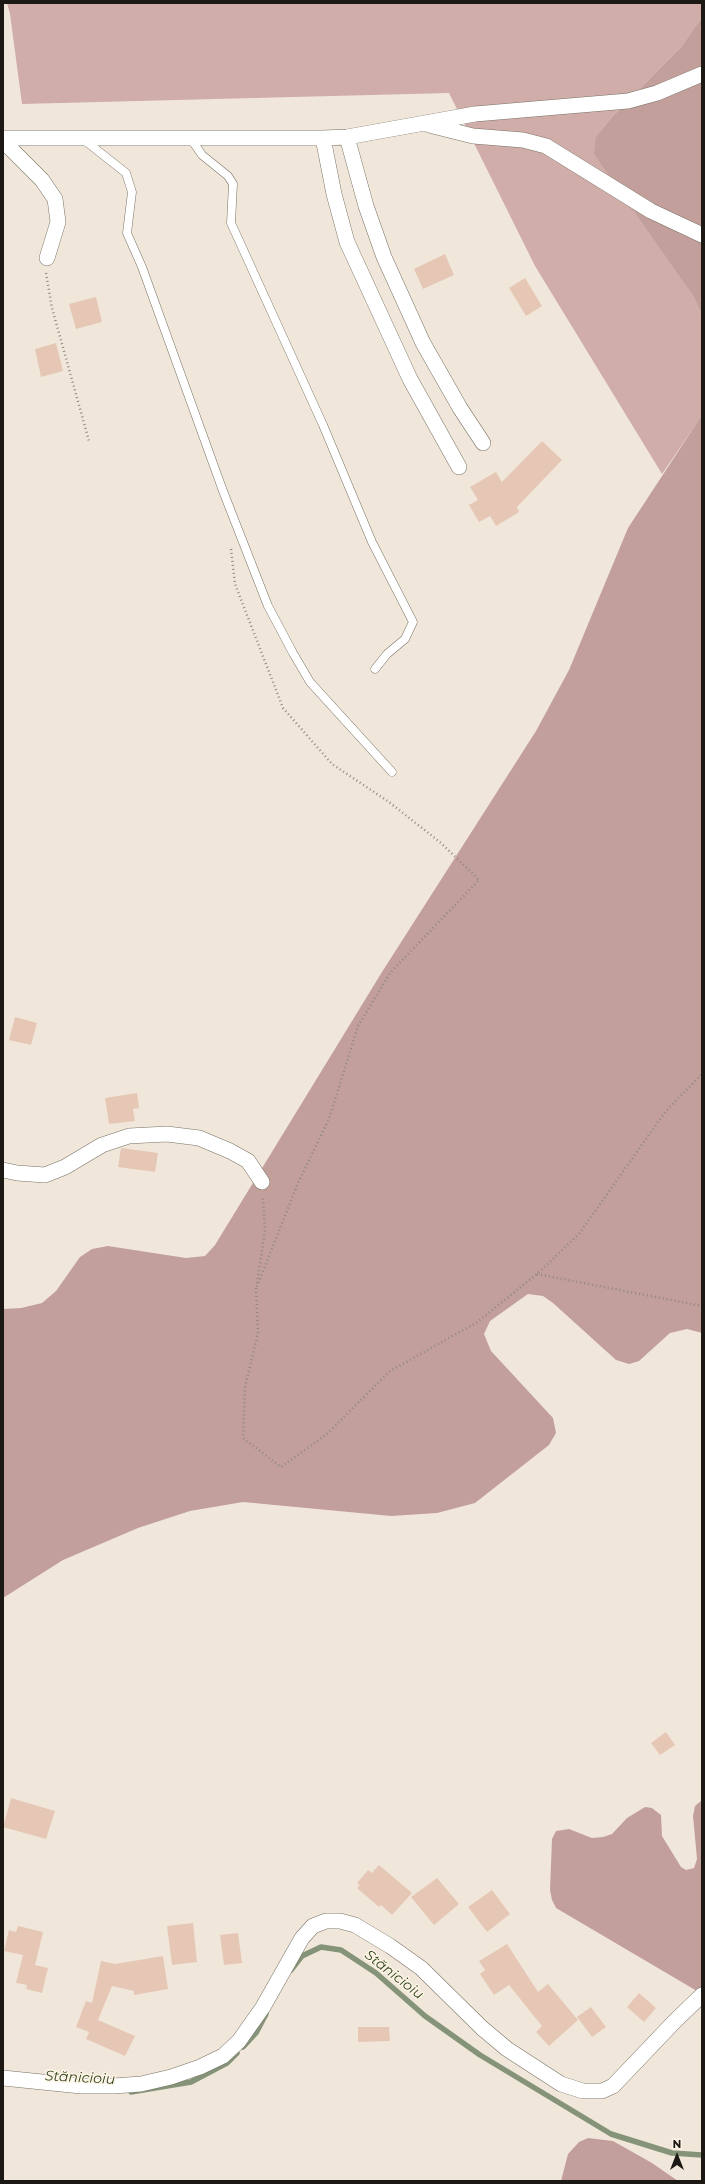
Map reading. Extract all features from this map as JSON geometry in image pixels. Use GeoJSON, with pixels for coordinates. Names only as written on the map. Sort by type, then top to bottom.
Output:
{"type":"FeatureCollection","features":[{"type":"Feature","properties":{"kind":"street"},"geometry":{"type":"LineString","coordinates":[[3,140],[347,137],[475,114],[628,101],[657,93],[702,74]]}},
{"type":"Feature","properties":{"kind":"street"},"geometry":{"type":"LineString","coordinates":[[424,124],[473,136],[523,140],[546,146],[651,211],[702,236]]}},
{"type":"Feature","properties":{"kind":"street"},"geometry":{"type":"LineString","coordinates":[[347,137],[366,206],[384,257],[423,343],[460,408],[483,443]]}},
{"type":"Feature","properties":{"kind":"street"},"geometry":{"type":"LineString","coordinates":[[323,138],[334,194],[347,242],[410,379],[459,467]]}},
{"type":"Feature","properties":{"kind":"street"},"geometry":{"type":"LineString","coordinates":[[3,140],[42,180],[55,199],[58,222],[47,258]]}},
{"type":"Feature","properties":{"kind":"street"},"geometry":{"type":"LineString","coordinates":[[3,1170],[45,1175],[65,1167],[102,1145],[129,1136],[167,1134],[199,1138],[230,1151],[248,1161],[262,1182]]}},
{"type":"Feature","properties":{"kind":"street"},"geometry":{"type":"LineString","coordinates":[[3,2078],[73,2086],[114,2086],[141,2084],[171,2077],[200,2067],[223,2056],[239,2040],[263,2007],[302,1938],[313,1926],[326,1921],[340,1921],[355,1925],[390,1946],[421,1968],[482,2028],[507,2049],[561,2084],[583,2091],[602,2091],[613,2086],[702,1995]]}},
{"type":"Feature","properties":{"kind":"lane"},"geometry":{"type":"LineString","coordinates":[[83,139],[126,173],[132,192],[127,233],[142,267],[223,491],[268,606],[310,682],[392,772]]}},
{"type":"Feature","properties":{"kind":"lane"},"geometry":{"type":"LineString","coordinates":[[191,139],[202,155],[228,176],[233,184],[231,223],[324,425],[372,542],[413,622],[405,639],[387,654],[375,669]]}},
{"type":"Feature","properties":{"kind":"path"},"geometry":{"type":"LineString","coordinates":[[47,258],[46,275],[52,308],[89,441]]}},
{"type":"Feature","properties":{"kind":"path"},"geometry":{"type":"LineString","coordinates":[[231,541],[235,584],[283,708],[332,764],[389,802],[441,843],[479,880],[390,973],[358,1026],[329,1119],[298,1183],[256,1289]]}},
{"type":"Feature","properties":{"kind":"path"},"geometry":{"type":"LineString","coordinates":[[262,1182],[265,1231],[256,1289],[258,1333],[245,1387],[243,1438],[281,1467],[327,1434],[390,1371],[476,1323],[537,1274],[579,1234],[665,1112],[702,1074]]}},
{"type":"Feature","properties":{"kind":"path"},"geometry":{"type":"LineString","coordinates":[[537,1274],[702,1306]]}},
{"type":"Feature","properties":{"kind":"shaded area"},"geometry":{"type":"Polygon","coordinates":[[[7,3],[702,3],[702,17],[681,47],[613,116],[596,136],[692,294],[702,315],[701,417],[662,474],[535,266],[449,93],[22,104],[10,14],[7,3]]]}},
{"type":"Feature","properties":{"kind":"shaded area"},"geometry":{"type":"Polygon","coordinates":[[[702,17],[702,315],[692,294],[594,154],[596,136],[613,116],[681,47],[702,17]]]}},
{"type":"Feature","properties":{"kind":"shaded area"},"geometry":{"type":"Polygon","coordinates":[[[702,415],[702,1333],[687,1329],[670,1333],[639,1361],[629,1364],[616,1360],[553,1303],[543,1296],[528,1294],[490,1321],[484,1334],[491,1351],[553,1418],[556,1433],[549,1445],[475,1503],[437,1513],[391,1516],[243,1502],[190,1511],[138,1528],[63,1560],[3,1598],[3,1309],[21,1308],[42,1303],[56,1291],[80,1257],[92,1249],[108,1246],[186,1258],[205,1256],[215,1245],[382,972],[536,731],[569,670],[628,528],[702,415]]]}},
{"type":"Feature","properties":{"kind":"shaded area"},"geometry":{"type":"Polygon","coordinates":[[[702,1800],[702,1994],[556,1908],[552,1900],[550,1890],[552,1839],[556,1831],[569,1829],[592,1838],[603,1837],[612,1834],[627,1818],[645,1807],[652,1808],[661,1815],[662,1836],[681,1867],[686,1870],[694,1868],[697,1859],[693,1816],[695,1806],[702,1800]]]}},
{"type":"Feature","properties":{"kind":"shaded area"},"geometry":{"type":"Polygon","coordinates":[[[588,2138],[613,2141],[652,2163],[678,2181],[561,2181],[568,2154],[579,2142],[588,2138]]]}},
{"type":"Feature","properties":{"kind":"building"},"geometry":{"type":"Polygon","coordinates":[[[445,254],[454,275],[423,289],[414,269],[445,254]]]}},
{"type":"Feature","properties":{"kind":"building"},"geometry":{"type":"Polygon","coordinates":[[[525,278],[542,306],[526,316],[509,288],[525,278]]]}},
{"type":"Feature","properties":{"kind":"building"},"geometry":{"type":"Polygon","coordinates":[[[96,297],[102,322],[76,329],[69,304],[96,297]]]}},
{"type":"Feature","properties":{"kind":"building"},"geometry":{"type":"Polygon","coordinates":[[[56,343],[63,371],[41,377],[35,349],[56,343]]]}},
{"type":"Feature","properties":{"kind":"building"},"geometry":{"type":"Polygon","coordinates":[[[542,441],[562,460],[517,507],[519,512],[496,526],[490,516],[479,522],[469,505],[478,500],[470,487],[496,472],[502,482],[542,441]]]}},
{"type":"Feature","properties":{"kind":"building"},"geometry":{"type":"Polygon","coordinates":[[[15,1017],[37,1023],[31,1045],[9,1040],[15,1017]]]}},
{"type":"Feature","properties":{"kind":"building"},"geometry":{"type":"Polygon","coordinates":[[[137,1093],[139,1108],[133,1109],[135,1121],[109,1124],[105,1098],[137,1093]]]}},
{"type":"Feature","properties":{"kind":"building"},"geometry":{"type":"Polygon","coordinates":[[[121,1148],[158,1153],[155,1172],[118,1167],[121,1148]]]}},
{"type":"Feature","properties":{"kind":"building"},"geometry":{"type":"Polygon","coordinates":[[[666,1732],[675,1745],[660,1755],[651,1743],[666,1732]]]}},
{"type":"Feature","properties":{"kind":"building"},"geometry":{"type":"Polygon","coordinates":[[[11,1798],[55,1811],[46,1839],[3,1827],[11,1798]]]}},
{"type":"Feature","properties":{"kind":"building"},"geometry":{"type":"Polygon","coordinates":[[[379,1865],[412,1893],[392,1915],[381,1905],[379,1907],[357,1888],[360,1885],[357,1883],[368,1870],[372,1873],[379,1865]]]}},
{"type":"Feature","properties":{"kind":"building"},"geometry":{"type":"Polygon","coordinates":[[[437,1878],[459,1904],[434,1925],[411,1897],[437,1878]]]}},
{"type":"Feature","properties":{"kind":"building"},"geometry":{"type":"Polygon","coordinates":[[[492,1890],[510,1914],[487,1932],[468,1907],[492,1890]]]}},
{"type":"Feature","properties":{"kind":"building"},"geometry":{"type":"Polygon","coordinates":[[[193,1923],[197,1962],[172,1965],[167,1926],[193,1923]]]}},
{"type":"Feature","properties":{"kind":"building"},"geometry":{"type":"Polygon","coordinates":[[[18,1926],[43,1932],[35,1965],[48,1968],[42,1993],[26,1989],[27,1985],[16,1983],[23,1955],[4,1951],[9,1930],[16,1932],[18,1926]]]}},
{"type":"Feature","properties":{"kind":"building"},"geometry":{"type":"Polygon","coordinates":[[[238,1933],[242,1963],[224,1965],[220,1935],[238,1933]]]}},
{"type":"Feature","properties":{"kind":"building"},"geometry":{"type":"Polygon","coordinates":[[[507,1944],[538,1992],[548,1984],[578,2020],[549,2046],[536,2032],[542,2026],[509,1985],[494,1995],[480,1974],[485,1970],[479,1961],[507,1944]]]}},
{"type":"Feature","properties":{"kind":"building"},"geometry":{"type":"Polygon","coordinates":[[[163,1956],[168,1989],[134,1995],[134,1991],[112,1986],[98,2020],[135,2036],[125,2056],[86,2039],[89,2032],[76,2027],[86,2001],[92,2003],[101,1961],[115,1964],[163,1956]]]}},
{"type":"Feature","properties":{"kind":"building"},"geometry":{"type":"Polygon","coordinates":[[[639,1993],[656,2008],[644,2022],[627,2007],[639,1993]]]}},
{"type":"Feature","properties":{"kind":"building"},"geometry":{"type":"Polygon","coordinates":[[[591,2007],[606,2027],[592,2037],[577,2017],[591,2007]]]}},
{"type":"Feature","properties":{"kind":"building"},"geometry":{"type":"Polygon","coordinates":[[[358,2027],[389,2027],[390,2041],[358,2042],[358,2027]]]}},
{"type":"Feature","properties":{"kind":"waterway","name":"Stănicioiu"},"geometry":{"type":"LineString","coordinates":[[291,1970],[302,1956],[321,1947],[341,1950],[376,1973],[425,2016],[480,2055],[611,2134],[672,2153],[702,2155]]}},
{"type":"Feature","properties":{"kind":"waterway","name":"Stănicioiu"},"geometry":{"type":"LineString","coordinates":[[243,2047],[256,2033],[266,2014]]}},
{"type":"Feature","properties":{"kind":"waterway","name":"Stănicioiu"},"geometry":{"type":"LineString","coordinates":[[131,2092],[191,2082],[227,2063],[237,2053]]}}]}
